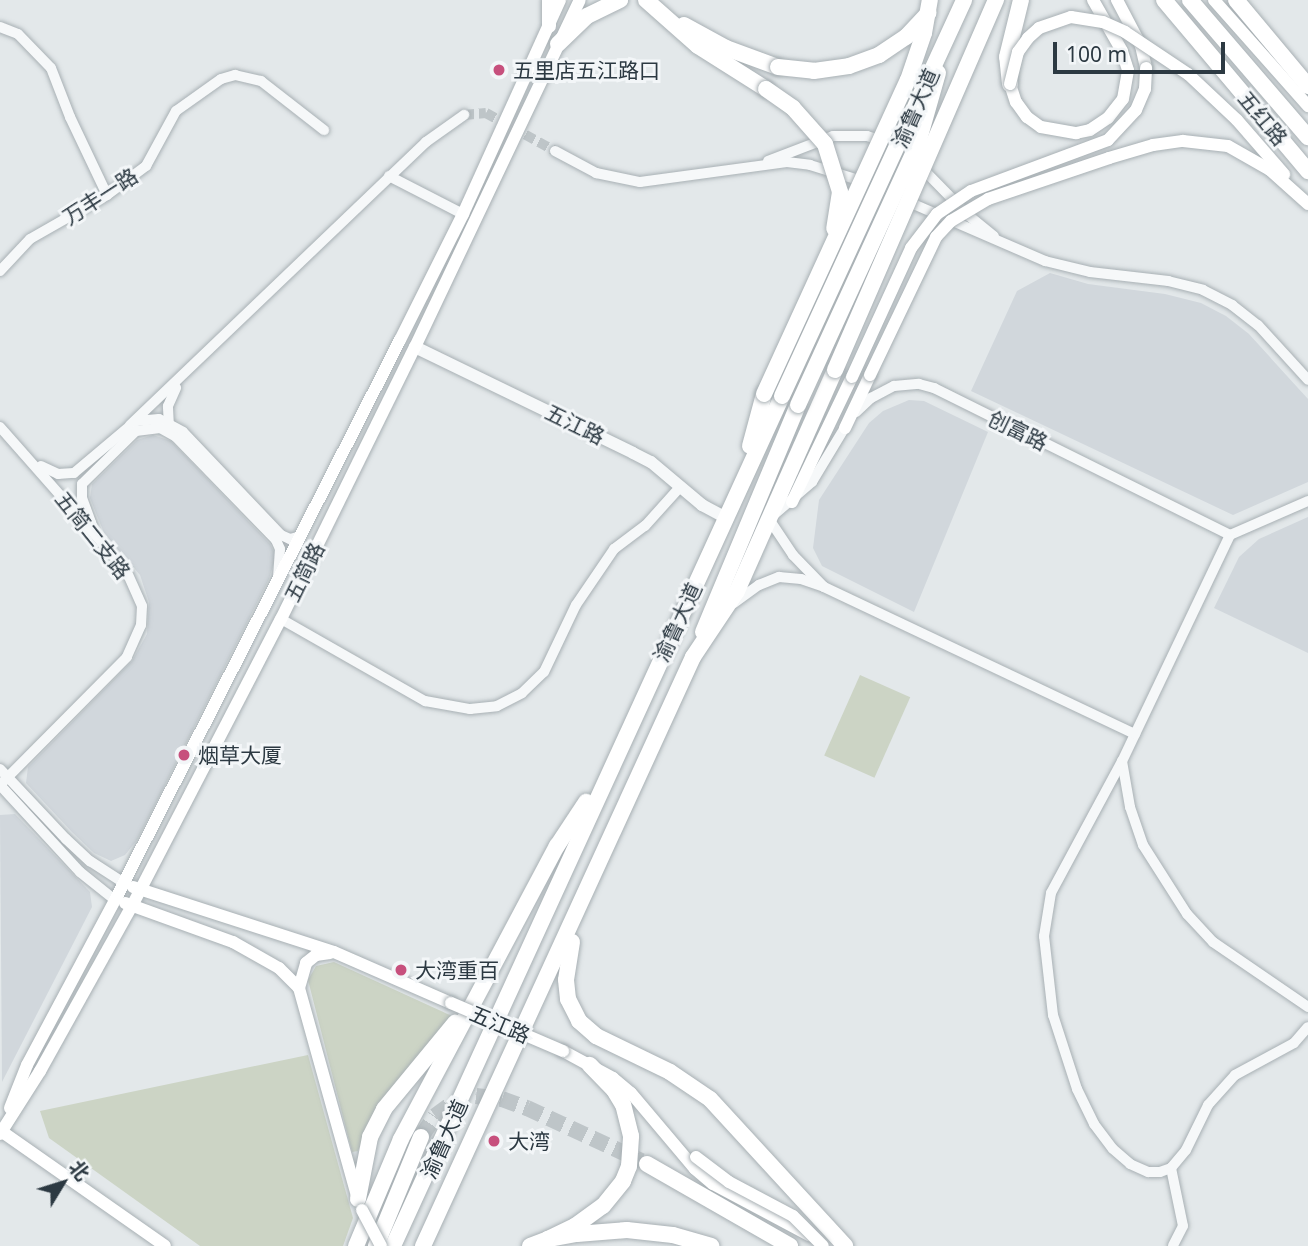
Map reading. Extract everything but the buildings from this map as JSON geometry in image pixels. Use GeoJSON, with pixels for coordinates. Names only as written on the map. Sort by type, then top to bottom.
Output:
{"type":"FeatureCollection","features":[{"type":"Feature","properties":{"kind":"highway"},"geometry":{"type":"LineString","coordinates":[[558,44],[587,16],[620,0]]}},
{"type":"Feature","properties":{"kind":"highway"},"geometry":{"type":"LineString","coordinates":[[647,0],[726,48],[778,67],[814,71],[849,66],[879,55],[906,37],[937,0]]}},
{"type":"Feature","properties":{"kind":"highway"},"geometry":{"type":"LineString","coordinates":[[647,0],[698,46],[793,108],[825,144],[840,192],[829,252]]}},
{"type":"Feature","properties":{"kind":"highway"},"geometry":{"type":"LineString","coordinates":[[740,482],[764,394],[908,80],[924,33],[930,0]]}},
{"type":"Feature","properties":{"kind":"highway"},"geometry":{"type":"LineString","coordinates":[[693,657],[798,405],[918,142],[932,103],[955,0]]}},
{"type":"Feature","properties":{"kind":"highway","name":"渝鲁大道"},"geometry":{"type":"LineString","coordinates":[[393,1246],[740,482],[964,0]]}},
{"type":"Feature","properties":{"kind":"highway","name":"渝鲁大道"},"geometry":{"type":"LineString","coordinates":[[423,1246],[581,907],[693,657],[725,610],[769,519],[996,0]]}},
{"type":"Feature","properties":{"kind":"highway"},"geometry":{"type":"LineString","coordinates":[[1010,84],[1007,57],[1021,0]]}},
{"type":"Feature","properties":{"kind":"highway","name":"五红路"},"geometry":{"type":"LineString","coordinates":[[1164,0],[1308,171]]}},
{"type":"Feature","properties":{"kind":"highway","name":"五红路"},"geometry":{"type":"LineString","coordinates":[[1190,0],[1308,137]]}},
{"type":"Feature","properties":{"kind":"highway"},"geometry":{"type":"LineString","coordinates":[[1236,0],[1308,86]]}},
{"type":"Feature","properties":{"kind":"highway"},"geometry":{"type":"LineString","coordinates":[[356,1246],[401,1139],[557,846],[614,759]]}},
{"type":"Feature","properties":{"kind":"highway"},"geometry":{"type":"LineString","coordinates":[[581,907],[566,980],[568,999],[579,1021],[596,1037],[678,1076],[710,1099],[845,1246]]}},
{"type":"Feature","properties":{"kind":"highway"},"geometry":{"type":"LineString","coordinates":[[360,1204],[370,1137],[384,1109],[480,992]]}},
{"type":"Feature","properties":{"kind":"highway"},"geometry":{"type":"LineString","coordinates":[[530,1246],[575,1226],[603,1206],[623,1181],[629,1166],[631,1136],[623,1105],[614,1090],[590,1065]]}},
{"type":"Feature","properties":{"kind":"highway"},"geometry":{"type":"LineString","coordinates":[[678,1076],[828,1246]]}},
{"type":"Feature","properties":{"kind":"highway"},"geometry":{"type":"LineString","coordinates":[[378,1246],[421,1137]]}},
{"type":"Feature","properties":{"kind":"highway"},"geometry":{"type":"LineString","coordinates":[[647,1164],[790,1246]]}},
{"type":"Feature","properties":{"kind":"highway"},"geometry":{"type":"LineString","coordinates":[[548,1239],[627,1230],[673,1235],[711,1246]]}},
{"type":"Feature","properties":{"kind":"main road"},"geometry":{"type":"LineString","coordinates":[[549,26],[550,0]]}},
{"type":"Feature","properties":{"kind":"main road","name":"五简路"},"geometry":{"type":"LineString","coordinates":[[1,1132],[27,1065],[277,586],[463,214],[561,0]]}},
{"type":"Feature","properties":{"kind":"main road","name":"五简路"},"geometry":{"type":"LineString","coordinates":[[1,1132],[40,1071],[132,906],[281,619],[415,348],[580,0]]}},
{"type":"Feature","properties":{"kind":"main road"},"geometry":{"type":"LineString","coordinates":[[1093,0],[1122,51],[1128,70],[1123,99],[1108,118],[1090,130],[1067,133],[1041,127],[1027,117],[1016,102],[1010,84],[1018,52],[1028,37],[1039,28],[1071,17],[1103,22],[1161,54],[1213,96],[1308,203]]}},
{"type":"Feature","properties":{"kind":"main road"},"geometry":{"type":"LineString","coordinates":[[792,502],[911,248],[937,214],[971,191],[1108,140],[1136,110],[1145,89],[1146,68],[1141,46],[1117,0]]}},
{"type":"Feature","properties":{"kind":"main road"},"geometry":{"type":"LineString","coordinates":[[1214,0],[1308,106]]}},
{"type":"Feature","properties":{"kind":"main road"},"geometry":{"type":"LineString","coordinates":[[845,428],[936,237],[951,221],[988,199],[1108,158],[1153,145],[1183,141],[1228,146],[1270,170],[1308,203]]}},
{"type":"Feature","properties":{"kind":"main road","name":"五江路"},"geometry":{"type":"LineString","coordinates":[[124,883],[334,952],[563,1051],[613,1078],[647,1111],[695,1169],[713,1184],[828,1246]]}},
{"type":"Feature","properties":{"kind":"main road"},"geometry":{"type":"LineString","coordinates":[[115,900],[243,946],[279,968],[299,988],[360,1204],[378,1246]]}},
{"type":"Feature","properties":{"kind":"main road"},"geometry":{"type":"LineString","coordinates":[[299,988],[306,963],[316,955],[334,952]]}},
{"type":"Feature","properties":{"kind":"main road"},"geometry":{"type":"LineString","coordinates":[[647,1111],[696,1157],[729,1182],[793,1216],[828,1246]]}},
{"type":"Feature","properties":{"kind":"main road"},"geometry":{"type":"LineString","coordinates":[[1,1132],[165,1246]]}},
{"type":"Feature","properties":{"kind":"street"},"geometry":{"type":"LineString","coordinates":[[0,27],[18,34],[51,68],[107,195]]}},
{"type":"Feature","properties":{"kind":"street","name":"万丰一路"},"geometry":{"type":"LineString","coordinates":[[0,271],[30,239],[107,195],[146,166],[176,111],[221,79],[235,75],[261,81],[324,130]]}},
{"type":"Feature","properties":{"kind":"street"},"geometry":{"type":"LineString","coordinates":[[29,457],[49,471],[74,473],[192,369],[426,142],[464,115]]}},
{"type":"Feature","properties":{"kind":"street"},"geometry":{"type":"LineString","coordinates":[[761,163],[833,136],[867,136],[887,142],[919,165],[987,232],[1016,249]]}},
{"type":"Feature","properties":{"kind":"street"},"geometry":{"type":"LineString","coordinates":[[555,151],[596,173],[640,182],[761,163],[810,165],[872,185],[1016,249],[1090,272],[1168,281],[1203,290],[1232,305],[1258,325],[1308,380]]}},
{"type":"Feature","properties":{"kind":"street"},"geometry":{"type":"LineString","coordinates":[[389,176],[463,214]]}},
{"type":"Feature","properties":{"kind":"street","name":"五江路"},"geometry":{"type":"LineString","coordinates":[[415,348],[650,462],[680,487],[725,517]]}},
{"type":"Feature","properties":{"kind":"street"},"geometry":{"type":"LineString","coordinates":[[192,369],[171,398],[166,421],[176,437],[276,540],[280,558],[277,586]]}},
{"type":"Feature","properties":{"kind":"street","name":"创富路"},"geometry":{"type":"LineString","coordinates":[[769,519],[792,502],[823,468],[845,428],[863,405],[883,390],[907,384],[934,388],[1230,535]]}},
{"type":"Feature","properties":{"kind":"street"},"geometry":{"type":"LineString","coordinates":[[130,425],[151,418],[166,421],[183,432],[281,535],[294,539],[304,533]]}},
{"type":"Feature","properties":{"kind":"street","name":"五简二支路"},"geometry":{"type":"LineString","coordinates":[[0,427],[126,570],[142,606],[136,641],[127,657],[2,783]]}},
{"type":"Feature","properties":{"kind":"street"},"geometry":{"type":"LineString","coordinates":[[95,535],[80,490],[88,476],[136,431],[160,428],[176,437]]}},
{"type":"Feature","properties":{"kind":"street"},"geometry":{"type":"LineString","coordinates":[[281,619],[425,701],[470,709],[497,706],[522,693],[544,672],[576,605],[614,549],[645,526],[680,487]]}},
{"type":"Feature","properties":{"kind":"street"},"geometry":{"type":"LineString","coordinates":[[1308,501],[1230,535],[1122,761],[1051,893],[1045,913],[1045,960],[1053,1015],[1077,1089],[1094,1124],[1113,1149],[1130,1164],[1147,1172],[1160,1172],[1171,1168],[1186,1150],[1208,1105],[1235,1075],[1294,1043],[1308,1027]]}},
{"type":"Feature","properties":{"kind":"street"},"geometry":{"type":"LineString","coordinates":[[769,519],[793,555],[824,587]]}},
{"type":"Feature","properties":{"kind":"street"},"geometry":{"type":"LineString","coordinates":[[725,610],[750,590],[779,578],[801,579],[824,587],[1135,734]]}},
{"type":"Feature","properties":{"kind":"street"},"geometry":{"type":"LineString","coordinates":[[1122,761],[1130,807],[1143,845],[1186,914],[1213,942],[1308,1007]]}},
{"type":"Feature","properties":{"kind":"street"},"geometry":{"type":"LineString","coordinates":[[0,769],[2,783],[80,872],[115,900]]}},
{"type":"Feature","properties":{"kind":"street"},"geometry":{"type":"LineString","coordinates":[[2,783],[90,861],[124,883]]}},
{"type":"Feature","properties":{"kind":"street"},"geometry":{"type":"LineString","coordinates":[[1171,1168],[1183,1226],[1176,1245]]}},
{"type":"Feature","properties":{"kind":"shaded area"},"geometry":{"type":"Polygon","coordinates":[[[1050,273],[1088,284],[1165,294],[1201,303],[1226,316],[1249,334],[1308,399],[1308,482],[1233,515],[971,391],[1017,291],[1050,273]]]}},
{"type":"Feature","properties":{"kind":"shaded area"},"geometry":{"type":"Polygon","coordinates":[[[909,400],[924,401],[988,432],[914,612],[822,566],[813,548],[819,500],[869,423],[883,411],[909,400]]]}},
{"type":"Feature","properties":{"kind":"shaded area"},"geometry":{"type":"Polygon","coordinates":[[[153,435],[171,441],[270,544],[274,552],[274,562],[269,579],[137,840],[125,855],[111,861],[94,853],[26,783],[28,767],[132,661],[147,634],[149,602],[140,575],[104,533],[90,498],[92,484],[137,440],[153,435]]]}},
{"type":"Feature","properties":{"kind":"shaded area"},"geometry":{"type":"Polygon","coordinates":[[[1308,517],[1308,653],[1214,608],[1239,557],[1259,539],[1308,517]]]}},
{"type":"Feature","properties":{"kind":"shaded area"},"geometry":{"type":"Polygon","coordinates":[[[15,814],[90,892],[92,907],[2,1082],[0,815],[15,814]]]}},
{"type":"Feature","properties":{"kind":"green space"},"geometry":{"type":"Polygon","coordinates":[[[860,675],[910,697],[874,778],[824,755],[860,675]]]}},
{"type":"Feature","properties":{"kind":"green space"},"geometry":{"type":"Polygon","coordinates":[[[334,962],[452,1016],[377,1107],[358,1151],[352,1152],[308,980],[316,966],[334,962]]]}},
{"type":"Feature","properties":{"kind":"green space"},"geometry":{"type":"Polygon","coordinates":[[[308,1055],[353,1218],[343,1246],[200,1246],[49,1138],[40,1111],[308,1055]]]}},
{"type":"Feature","properties":{"kind":"tunnel"},"geometry":{"type":"LineString","coordinates":[[464,115],[486,113],[555,151]]}},
{"type":"Feature","properties":{"kind":"tunnel"},"geometry":{"type":"LineString","coordinates":[[421,1137],[435,1116],[453,1103],[476,1096],[502,1099],[527,1108],[641,1161]]}},
{"type":"Feature","properties":{"kind":"place","name":"五里店五江路口"},"geometry":{"type":"Point","coordinates":[499,70]}},
{"type":"Feature","properties":{"kind":"place","name":"烟草大厦"},"geometry":{"type":"Point","coordinates":[184,755]}},
{"type":"Feature","properties":{"kind":"place","name":"大湾重百"},"geometry":{"type":"Point","coordinates":[401,970]}},
{"type":"Feature","properties":{"kind":"place","name":"大湾"},"geometry":{"type":"Point","coordinates":[494,1141]}}]}
